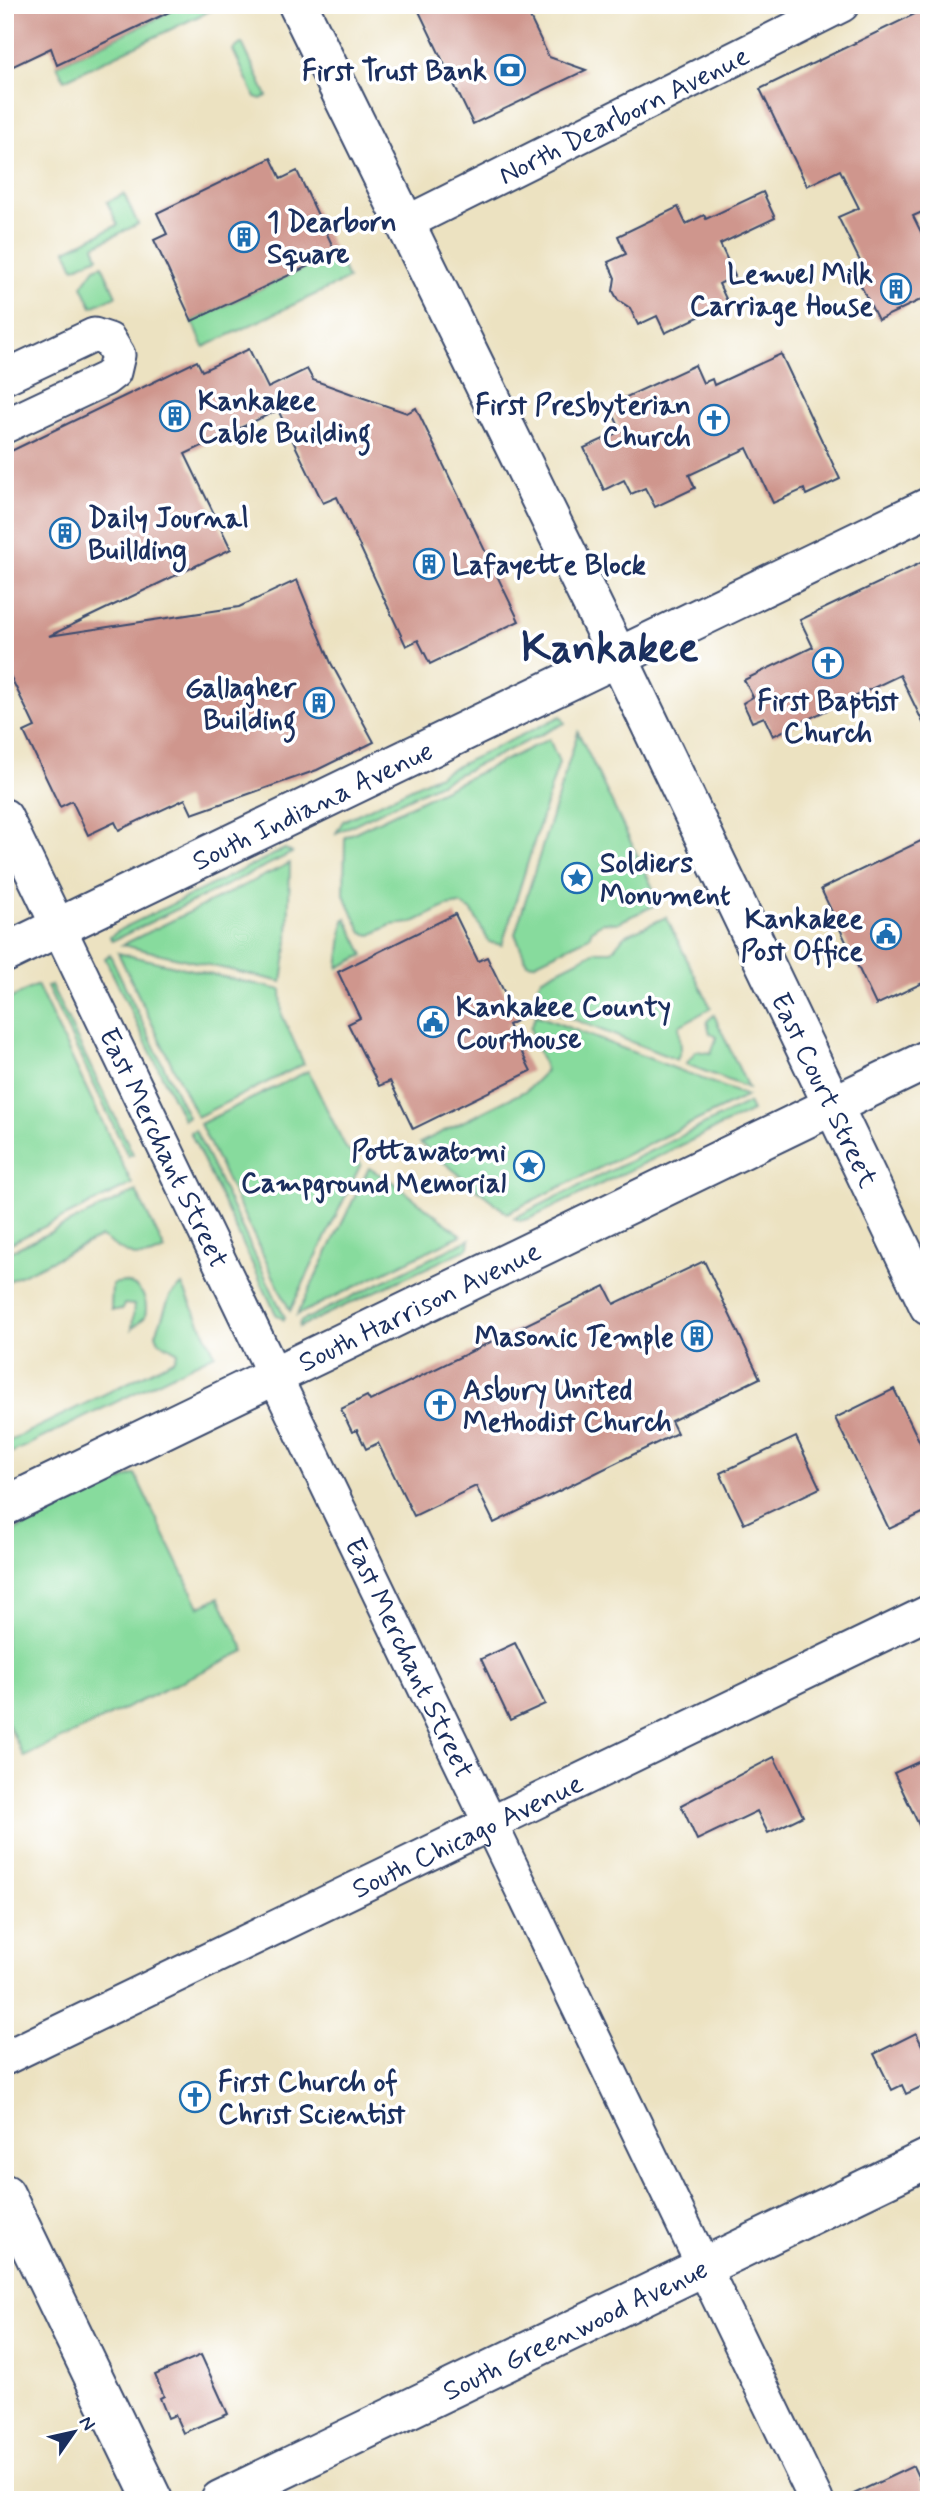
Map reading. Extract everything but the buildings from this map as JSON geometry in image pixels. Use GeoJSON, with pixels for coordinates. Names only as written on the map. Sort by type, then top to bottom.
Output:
{"type":"FeatureCollection","features":[{"type":"Feature","properties":{"kind":"main road","name":"East Court Street"},"geometry":{"type":"LineString","coordinates":[[298,5],[618,657],[929,1306]]}},
{"type":"Feature","properties":{"kind":"main road","name":"South Indiana Avenue"},"geometry":{"type":"LineString","coordinates":[[5,953],[929,507]]}},
{"type":"Feature","properties":{"kind":"main road","name":"South Harrison Avenue"},"geometry":{"type":"LineString","coordinates":[[5,1506],[929,1059]]}},
{"type":"Feature","properties":{"kind":"main road","name":"South Greenwood Avenue"},"geometry":{"type":"LineString","coordinates":[[220,2500],[929,2158]]}},
{"type":"Feature","properties":{"kind":"main road"},"geometry":{"type":"LineString","coordinates":[[5,2194],[153,2500]]}},
{"type":"Feature","properties":{"kind":"street","name":"North Dearborn Avenue"},"geometry":{"type":"LineString","coordinates":[[406,223],[842,5]]}},
{"type":"Feature","properties":{"kind":"street"},"geometry":{"type":"LineString","coordinates":[[5,377],[94,335],[109,340],[118,355],[114,372],[105,379],[5,426]]}},
{"type":"Feature","properties":{"kind":"street","name":"East Merchant Street"},"geometry":{"type":"LineString","coordinates":[[5,816],[816,2500]]}},
{"type":"Feature","properties":{"kind":"street","name":"South Chicago Avenue"},"geometry":{"type":"LineString","coordinates":[[5,2058],[929,1612]]}},
{"type":"Feature","properties":{"kind":"green space"},"geometry":{"type":"Polygon","coordinates":[[[158,5],[222,5],[64,80],[57,65],[163,16],[158,5]]]}},
{"type":"Feature","properties":{"kind":"green space"},"geometry":{"type":"Polygon","coordinates":[[[242,43],[267,96],[261,99],[255,97],[233,50],[242,43]]]}},
{"type":"Feature","properties":{"kind":"green space"},"geometry":{"type":"Polygon","coordinates":[[[124,194],[138,224],[94,246],[98,257],[74,268],[66,250],[118,225],[107,202],[124,194]]]}},
{"type":"Feature","properties":{"kind":"green space"},"geometry":{"type":"Polygon","coordinates":[[[336,253],[348,279],[204,347],[192,321],[336,253]]]}},
{"type":"Feature","properties":{"kind":"green space"},"geometry":{"type":"Polygon","coordinates":[[[102,265],[116,296],[92,307],[82,286],[95,268],[102,265]]]}},
{"type":"Feature","properties":{"kind":"green space"},"geometry":{"type":"Polygon","coordinates":[[[561,716],[565,723],[336,833],[343,821],[561,716]]]}},
{"type":"Feature","properties":{"kind":"green space"},"geometry":{"type":"Polygon","coordinates":[[[578,732],[660,903],[617,923],[603,922],[592,930],[589,937],[533,964],[527,963],[515,934],[578,732]]]}},
{"type":"Feature","properties":{"kind":"green space"},"geometry":{"type":"Polygon","coordinates":[[[549,739],[559,762],[502,945],[489,942],[472,911],[460,904],[447,906],[412,923],[391,925],[371,935],[362,933],[344,895],[345,837],[549,739]]]}},
{"type":"Feature","properties":{"kind":"green space"},"geometry":{"type":"Polygon","coordinates":[[[285,849],[292,853],[112,941],[110,937],[121,929],[285,849]]]}},
{"type":"Feature","properties":{"kind":"green space"},"geometry":{"type":"Polygon","coordinates":[[[290,863],[288,940],[282,982],[122,945],[290,863]]]}},
{"type":"Feature","properties":{"kind":"green space"},"geometry":{"type":"Polygon","coordinates":[[[666,917],[711,1008],[679,1026],[681,1049],[677,1060],[550,1010],[538,984],[542,978],[596,951],[612,951],[624,936],[666,917]]]}},
{"type":"Feature","properties":{"kind":"green space"},"geometry":{"type":"Polygon","coordinates":[[[346,918],[364,955],[338,968],[344,920],[346,918]]]}},
{"type":"Feature","properties":{"kind":"green space"},"geometry":{"type":"Polygon","coordinates":[[[118,953],[281,990],[282,1015],[304,1064],[197,1117],[118,953]]]}},
{"type":"Feature","properties":{"kind":"green space"},"geometry":{"type":"Polygon","coordinates":[[[110,955],[188,1117],[183,1119],[105,958],[110,955]]]}},
{"type":"Feature","properties":{"kind":"green space"},"geometry":{"type":"Polygon","coordinates":[[[37,985],[132,1184],[5,1246],[5,1001],[37,985]]]}},
{"type":"Feature","properties":{"kind":"green space"},"geometry":{"type":"Polygon","coordinates":[[[51,985],[133,1154],[128,1156],[47,987],[51,985]]]}},
{"type":"Feature","properties":{"kind":"green space"},"geometry":{"type":"Polygon","coordinates":[[[536,1015],[747,1096],[507,1213],[420,1143],[527,1090],[546,1071],[530,1028],[536,1015]]]}},
{"type":"Feature","properties":{"kind":"green space"},"geometry":{"type":"Polygon","coordinates":[[[714,1015],[748,1088],[686,1064],[696,1051],[711,1053],[717,1037],[710,1033],[707,1021],[714,1015]]]}},
{"type":"Feature","properties":{"kind":"green space"},"geometry":{"type":"Polygon","coordinates":[[[308,1071],[346,1148],[361,1164],[290,1311],[200,1124],[308,1071]]]}},
{"type":"Feature","properties":{"kind":"green space"},"geometry":{"type":"Polygon","coordinates":[[[748,1103],[752,1111],[531,1218],[520,1221],[514,1218],[748,1103]]]}},
{"type":"Feature","properties":{"kind":"green space"},"geometry":{"type":"Polygon","coordinates":[[[195,1130],[284,1320],[276,1314],[190,1132],[195,1130]]]}},
{"type":"Feature","properties":{"kind":"green space"},"geometry":{"type":"Polygon","coordinates":[[[369,1168],[394,1183],[461,1235],[297,1315],[369,1168]]]}},
{"type":"Feature","properties":{"kind":"green space"},"geometry":{"type":"Polygon","coordinates":[[[136,1191],[165,1250],[138,1257],[101,1237],[5,1283],[5,1254],[136,1191]]]}},
{"type":"Feature","properties":{"kind":"green space"},"geometry":{"type":"Polygon","coordinates":[[[470,1239],[469,1247],[465,1250],[299,1327],[300,1322],[470,1239]]]}},
{"type":"Feature","properties":{"kind":"green space"},"geometry":{"type":"Polygon","coordinates":[[[122,1282],[139,1289],[146,1304],[145,1317],[132,1329],[134,1305],[124,1304],[122,1310],[111,1310],[112,1284],[122,1282]]]}},
{"type":"Feature","properties":{"kind":"green space"},"geometry":{"type":"Polygon","coordinates":[[[182,1285],[215,1354],[5,1456],[5,1443],[174,1360],[178,1352],[159,1341],[156,1334],[170,1296],[182,1285]]]}},
{"type":"Feature","properties":{"kind":"green space"},"geometry":{"type":"Polygon","coordinates":[[[135,1474],[199,1607],[219,1597],[245,1651],[24,1757],[5,1718],[5,1535],[135,1474]]]}},
{"type":"Feature","properties":{"kind":"place","name":"First Trust Bank"},"geometry":{"type":"Point","coordinates":[510,70]}},
{"type":"Feature","properties":{"kind":"place","name":"1 Dearborn Square"},"geometry":{"type":"Point","coordinates":[244,237]}},
{"type":"Feature","properties":{"kind":"place","name":"Lemuel Milk Carriage House"},"geometry":{"type":"Point","coordinates":[896,289]}},
{"type":"Feature","properties":{"kind":"place","name":"Kankakee Cable Building"},"geometry":{"type":"Point","coordinates":[175,416]}},
{"type":"Feature","properties":{"kind":"place","name":"First Presbyterian Church"},"geometry":{"type":"Point","coordinates":[714,420]}},
{"type":"Feature","properties":{"kind":"place","name":"Daily Journal Buillding"},"geometry":{"type":"Point","coordinates":[65,533]}},
{"type":"Feature","properties":{"kind":"place","name":"Lafayette Block"},"geometry":{"type":"Point","coordinates":[429,564]}},
{"type":"Feature","properties":{"kind":"place","name":"First Baptist Church"},"geometry":{"type":"Point","coordinates":[828,663]}},
{"type":"Feature","properties":{"kind":"place","name":"Gallagher Building"},"geometry":{"type":"Point","coordinates":[319,703]}},
{"type":"Feature","properties":{"kind":"place","name":"Soldiers Monument"},"geometry":{"type":"Point","coordinates":[577,878]}},
{"type":"Feature","properties":{"kind":"place","name":"Kankakee Post Office"},"geometry":{"type":"Point","coordinates":[886,934]}},
{"type":"Feature","properties":{"kind":"place","name":"Kankakee County Courthouse"},"geometry":{"type":"Point","coordinates":[433,1022]}},
{"type":"Feature","properties":{"kind":"place","name":"Pottawatomi Campground Memorial"},"geometry":{"type":"Point","coordinates":[529,1166]}},
{"type":"Feature","properties":{"kind":"place","name":"Masonic Temple"},"geometry":{"type":"Point","coordinates":[697,1336]}},
{"type":"Feature","properties":{"kind":"place","name":"Asbury United Methodist Church"},"geometry":{"type":"Point","coordinates":[440,1405]}},
{"type":"Feature","properties":{"kind":"place","name":"First Church of Christ Scientist"},"geometry":{"type":"Point","coordinates":[195,2097]}},
{"type":"Feature","properties":{"kind":"district","name":"Kankakee"},"geometry":{"type":"Point","coordinates":[610,646]}}]}
